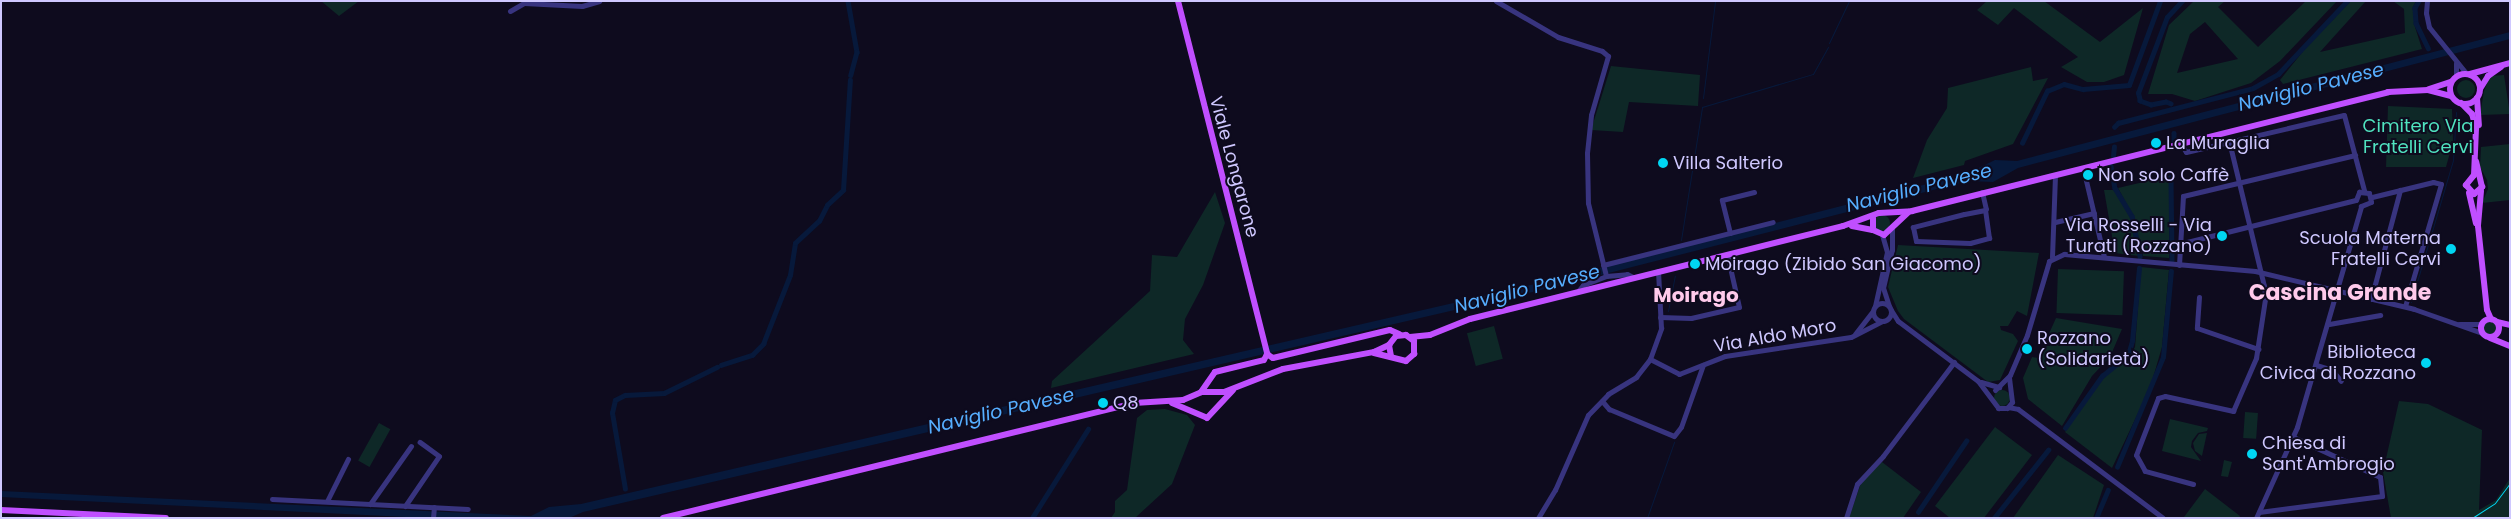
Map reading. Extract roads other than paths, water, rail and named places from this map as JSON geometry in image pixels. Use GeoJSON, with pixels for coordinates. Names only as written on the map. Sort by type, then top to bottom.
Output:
{"type":"FeatureCollection","features":[{"type":"Feature","properties":{"kind":"main road","name":"Viale Longarone"},"geometry":{"type":"LineString","coordinates":[[1178,1],[1267,354]]}},
{"type":"Feature","properties":{"kind":"main road"},"geometry":{"type":"LineString","coordinates":[[1197,416],[1192,407],[1198,394],[1213,373],[1264,360],[1267,354],[1273,358],[1390,330],[1410,337],[1430,335],[1470,318],[1843,226],[1873,218],[1882,213],[1888,215],[1912,210],[2388,92],[2428,90],[2451,82],[2456,76],[2508,63]]}},
{"type":"Feature","properties":{"kind":"main road"},"geometry":{"type":"LineString","coordinates":[[2508,63],[2488,76],[2480,89],[2477,98],[2476,162],[2472,178],[2466,185],[2478,226],[2483,283],[2482,333],[2510,346]]}},
{"type":"Feature","properties":{"kind":"main road"},"geometry":{"type":"LineString","coordinates":[[2468,74],[2478,81],[2480,89]]}},
{"type":"Feature","properties":{"kind":"main road"},"geometry":{"type":"LineString","coordinates":[[2451,82],[2452,96]]}},
{"type":"Feature","properties":{"kind":"main road"},"geometry":{"type":"LineString","coordinates":[[2428,90],[2452,96],[2461,103],[2472,114],[2477,136]]}},
{"type":"Feature","properties":{"kind":"main road"},"geometry":{"type":"LineString","coordinates":[[2461,103],[2469,103],[2477,98]]}},
{"type":"Feature","properties":{"kind":"main road"},"geometry":{"type":"LineString","coordinates":[[2476,162],[2481,191],[2478,226]]}},
{"type":"Feature","properties":{"kind":"main road"},"geometry":{"type":"LineString","coordinates":[[2472,178],[2480,181]]}},
{"type":"Feature","properties":{"kind":"main road"},"geometry":{"type":"LineString","coordinates":[[2469,192],[2476,194],[2481,191]]}},
{"type":"Feature","properties":{"kind":"main road"},"geometry":{"type":"LineString","coordinates":[[1843,226],[1873,230],[1882,235],[1912,210]]}},
{"type":"Feature","properties":{"kind":"main road"},"geometry":{"type":"LineString","coordinates":[[1888,215],[1893,227]]}},
{"type":"Feature","properties":{"kind":"main road"},"geometry":{"type":"LineString","coordinates":[[1873,218],[1873,230]]}},
{"type":"Feature","properties":{"kind":"main road"},"geometry":{"type":"LineString","coordinates":[[2483,283],[2494,320],[2499,330],[2490,338]]}},
{"type":"Feature","properties":{"kind":"main road"},"geometry":{"type":"LineString","coordinates":[[2482,323],[2494,320],[2510,325]]}},
{"type":"Feature","properties":{"kind":"main road"},"geometry":{"type":"LineString","coordinates":[[663,518],[1134,402],[1186,400],[1198,394],[1210,393],[1240,385],[1283,369],[1363,354],[1389,345],[1399,334]]}},
{"type":"Feature","properties":{"kind":"main road"},"geometry":{"type":"LineString","coordinates":[[1363,354],[1391,356],[1406,361],[1412,357],[1416,348],[1430,335]]}},
{"type":"Feature","properties":{"kind":"main road"},"geometry":{"type":"LineString","coordinates":[[1410,337],[1416,348]]}},
{"type":"Feature","properties":{"kind":"main road"},"geometry":{"type":"LineString","coordinates":[[1389,345],[1391,356]]}},
{"type":"Feature","properties":{"kind":"main road"},"geometry":{"type":"LineString","coordinates":[[1164,401],[1197,416],[1209,418],[1224,397],[1240,385]]}},
{"type":"Feature","properties":{"kind":"main road"},"geometry":{"type":"LineString","coordinates":[[1210,393],[1217,400],[1217,409]]}},
{"type":"Feature","properties":{"kind":"main road"},"geometry":{"type":"LineString","coordinates":[[1,510],[166,518]]}},
{"type":"Feature","properties":{"kind":"street"},"geometry":{"type":"LineString","coordinates":[[510,11],[524,3],[582,6],[599,1]]}},
{"type":"Feature","properties":{"kind":"street"},"geometry":{"type":"LineString","coordinates":[[1496,1],[1558,37],[1602,51],[1608,56],[1591,115],[1587,153],[1588,203],[1606,276]]}},
{"type":"Feature","properties":{"kind":"street"},"geometry":{"type":"LineString","coordinates":[[2427,1],[2427,20],[2456,63],[2468,74]]}},
{"type":"Feature","properties":{"kind":"street"},"geometry":{"type":"LineString","coordinates":[[2456,63],[2456,76]]}},
{"type":"Feature","properties":{"kind":"street"},"geometry":{"type":"LineString","coordinates":[[2181,144],[2184,153],[2341,114],[2346,117],[2364,190],[2372,197]]}},
{"type":"Feature","properties":{"kind":"street"},"geometry":{"type":"LineString","coordinates":[[2278,119],[2280,129]]}},
{"type":"Feature","properties":{"kind":"street"},"geometry":{"type":"LineString","coordinates":[[2193,484],[2148,472],[2136,458],[2155,400],[2165,396],[2234,411],[2258,349],[2265,299],[2262,273],[2229,141]]}},
{"type":"Feature","properties":{"kind":"street"},"geometry":{"type":"LineString","coordinates":[[2179,264],[2182,198],[2240,182],[2355,155]]}},
{"type":"Feature","properties":{"kind":"street"},"geometry":{"type":"LineString","coordinates":[[2083,168],[2104,258]]}},
{"type":"Feature","properties":{"kind":"street"},"geometry":{"type":"LineString","coordinates":[[1992,402],[1998,388],[2010,374],[2032,323],[2050,259],[2056,175]]}},
{"type":"Feature","properties":{"kind":"street"},"geometry":{"type":"LineString","coordinates":[[2372,197],[2440,182],[2405,306]]}},
{"type":"Feature","properties":{"kind":"street"},"geometry":{"type":"LineString","coordinates":[[2361,206],[2356,200],[2357,194],[2364,190]]}},
{"type":"Feature","properties":{"kind":"street"},"geometry":{"type":"LineString","coordinates":[[2371,299],[2400,190]]}},
{"type":"Feature","properties":{"kind":"street"},"geometry":{"type":"LineString","coordinates":[[1730,233],[1722,200],[1754,192]]}},
{"type":"Feature","properties":{"kind":"street"},"geometry":{"type":"LineString","coordinates":[[1982,192],[1985,210],[1989,238],[1970,243],[1916,242],[1913,228],[1985,210]]}},
{"type":"Feature","properties":{"kind":"street"},"geometry":{"type":"LineString","coordinates":[[2361,206],[2370,204],[2372,197]]}},
{"type":"Feature","properties":{"kind":"street"},"geometry":{"type":"LineString","coordinates":[[2179,244],[2356,200]]}},
{"type":"Feature","properties":{"kind":"street"},"geometry":{"type":"LineString","coordinates":[[2258,515],[2293,437],[2339,291],[2361,206]]}},
{"type":"Feature","properties":{"kind":"street"},"geometry":{"type":"LineString","coordinates":[[2054,222],[2094,213]]}},
{"type":"Feature","properties":{"kind":"street"},"geometry":{"type":"LineString","coordinates":[[1603,265],[1773,222]]}},
{"type":"Feature","properties":{"kind":"street"},"geometry":{"type":"LineString","coordinates":[[1884,321],[1890,308],[1883,288],[1892,250],[1893,227]]}},
{"type":"Feature","properties":{"kind":"street","name":"Via Aldo Moro"},"geometry":{"type":"LineString","coordinates":[[1851,337],[1863,326],[1874,308],[1887,252],[1882,235]]}},
{"type":"Feature","properties":{"kind":"street"},"geometry":{"type":"LineString","coordinates":[[1660,317],[1696,317],[1739,307],[1727,254]]}},
{"type":"Feature","properties":{"kind":"street"},"geometry":{"type":"LineString","coordinates":[[2050,259],[2064,254],[2262,273],[2405,306],[2482,333]]}},
{"type":"Feature","properties":{"kind":"street"},"geometry":{"type":"LineString","coordinates":[[1538,518],[1555,490],[1588,416],[1602,401],[1629,383],[1650,358],[1660,333],[1658,271]]}},
{"type":"Feature","properties":{"kind":"street"},"geometry":{"type":"LineString","coordinates":[[1578,291],[1583,285],[1606,276],[1627,274],[1633,277]]}},
{"type":"Feature","properties":{"kind":"street"},"geometry":{"type":"LineString","coordinates":[[2199,297],[2197,328],[2258,349]]}},
{"type":"Feature","properties":{"kind":"street"},"geometry":{"type":"LineString","coordinates":[[1901,323],[1875,318],[1874,308],[1882,302],[1890,308],[1901,323],[1978,381],[1992,402],[1999,408],[2018,409],[2162,516]]}},
{"type":"Feature","properties":{"kind":"street"},"geometry":{"type":"LineString","coordinates":[[2329,324],[2380,315]]}},
{"type":"Feature","properties":{"kind":"street","name":"Via Aldo Moro"},"geometry":{"type":"LineString","coordinates":[[1650,358],[1679,374],[1725,356],[1851,337],[1884,321]]}},
{"type":"Feature","properties":{"kind":"street"},"geometry":{"type":"LineString","coordinates":[[2451,322],[2468,326],[2482,323]]}},
{"type":"Feature","properties":{"kind":"street"},"geometry":{"type":"LineString","coordinates":[[1846,518],[1857,484],[1885,455],[1954,362]]}},
{"type":"Feature","properties":{"kind":"street"},"geometry":{"type":"LineString","coordinates":[[1602,401],[1609,409],[1674,436],[1681,427],[1703,365]]}},
{"type":"Feature","properties":{"kind":"street"},"geometry":{"type":"LineString","coordinates":[[2316,365],[2332,370],[2341,381]]}},
{"type":"Feature","properties":{"kind":"street"},"geometry":{"type":"LineString","coordinates":[[2010,374],[2012,396],[2018,409]]}},
{"type":"Feature","properties":{"kind":"street"},"geometry":{"type":"LineString","coordinates":[[1978,381],[1998,388],[2012,396]]}},
{"type":"Feature","properties":{"kind":"street"},"geometry":{"type":"LineString","coordinates":[[2008,407],[2012,396]]}},
{"type":"Feature","properties":{"kind":"street"},"geometry":{"type":"LineString","coordinates":[[2258,515],[2382,496],[2380,476],[2293,437]]}},
{"type":"Feature","properties":{"kind":"street"},"geometry":{"type":"LineString","coordinates":[[405,506],[439,456],[420,442]]}},
{"type":"Feature","properties":{"kind":"street"},"geometry":{"type":"LineString","coordinates":[[370,504],[411,446]]}},
{"type":"Feature","properties":{"kind":"street"},"geometry":{"type":"LineString","coordinates":[[326,501],[348,460]]}},
{"type":"Feature","properties":{"kind":"street"},"geometry":{"type":"LineString","coordinates":[[272,499],[468,509]]}},
{"type":"Feature","properties":{"kind":"street"},"geometry":{"type":"LineString","coordinates":[[433,518],[434,508]]}},
{"type":"Feature","properties":{"kind":"water","name":"Naviglio Pavese"},"geometry":{"type":"Polygon","coordinates":[[[2510,32],[2510,39],[2018,168],[1993,182],[1968,181],[1558,286],[583,512],[569,518],[426,518],[1,497],[1,491],[531,516],[549,507],[581,504],[1557,279],[1966,174],[1995,160],[2017,161],[2510,32]]]}},
{"type":"Feature","properties":{"kind":"waterway"},"geometry":{"type":"LineString","coordinates":[[848,1],[857,52],[851,75]]}},
{"type":"Feature","properties":{"kind":"waterway"},"geometry":{"type":"LineString","coordinates":[[1703,98],[1715,1]]}},
{"type":"Feature","properties":{"kind":"waterway"},"geometry":{"type":"LineString","coordinates":[[1829,43],[1849,1]]}},
{"type":"Feature","properties":{"kind":"waterway"},"geometry":{"type":"LineString","coordinates":[[2022,143],[2047,91],[2064,84],[2083,89],[2129,85],[2160,1]]}},
{"type":"Feature","properties":{"kind":"waterway"},"geometry":{"type":"LineString","coordinates":[[2171,104],[2166,102],[2151,105],[2140,101],[2138,93],[2167,17],[2182,1]]}},
{"type":"Feature","properties":{"kind":"waterway","name":"Naviglio Pavese"},"geometry":{"type":"LineString","coordinates":[[2114,127],[2118,123],[2253,88],[2278,74],[2347,1]]}},
{"type":"Feature","properties":{"kind":"waterway"},"geometry":{"type":"LineString","coordinates":[[2419,1],[2415,8],[2416,23],[2428,48]]}},
{"type":"Feature","properties":{"kind":"waterway"},"geometry":{"type":"LineString","coordinates":[[1681,240],[1702,107],[1813,74],[1828,47]]}},
{"type":"Feature","properties":{"kind":"waterway"},"geometry":{"type":"LineString","coordinates":[[721,365],[752,355],[763,344],[790,275],[795,243],[819,221],[827,205],[843,190],[850,80]]}},
{"type":"Feature","properties":{"kind":"waterway"},"geometry":{"type":"LineString","coordinates":[[2411,302],[2453,160],[2456,112]]}},
{"type":"Feature","properties":{"kind":"waterway"},"geometry":{"type":"LineString","coordinates":[[2174,133],[2174,141]]}},
{"type":"Feature","properties":{"kind":"waterway"},"geometry":{"type":"LineString","coordinates":[[2113,156],[2114,147]]}},
{"type":"Feature","properties":{"kind":"waterway"},"geometry":{"type":"LineString","coordinates":[[2111,166],[2115,188],[2132,216],[2140,256]]}},
{"type":"Feature","properties":{"kind":"waterway"},"geometry":{"type":"LineString","coordinates":[[2171,177],[2172,260]]}},
{"type":"Feature","properties":{"kind":"waterway"},"geometry":{"type":"LineString","coordinates":[[2065,428],[2102,376],[2128,355],[2132,341],[2139,268]]}},
{"type":"Feature","properties":{"kind":"waterway"},"geometry":{"type":"LineString","coordinates":[[2117,467],[2163,357],[2171,271]]}},
{"type":"Feature","properties":{"kind":"waterway"},"geometry":{"type":"LineString","coordinates":[[1668,311],[1675,276]]}},
{"type":"Feature","properties":{"kind":"waterway"},"geometry":{"type":"LineString","coordinates":[[625,489],[612,413],[615,400],[625,395],[664,393],[717,367]]}},
{"type":"Feature","properties":{"kind":"waterway"},"geometry":{"type":"LineString","coordinates":[[1032,518],[1088,429]]}},
{"type":"Feature","properties":{"kind":"waterway"},"geometry":{"type":"LineString","coordinates":[[1918,512],[1966,441]]}},
{"type":"Feature","properties":{"kind":"waterway"},"geometry":{"type":"LineString","coordinates":[[1647,518],[1674,442]]}},
{"type":"Feature","properties":{"kind":"waterway"},"geometry":{"type":"LineString","coordinates":[[1994,518],[2048,450]]}},
{"type":"Feature","properties":{"kind":"waterway"},"geometry":{"type":"LineString","coordinates":[[2096,518],[2108,490]]}},
{"type":"Feature","properties":{"kind":"tram line"},"geometry":{"type":"LineString","coordinates":[[2472,518],[2495,503],[2510,483]]}},
{"type":"Feature","properties":{"kind":"place","name":"La Muraglia"},"geometry":{"type":"Point","coordinates":[2156,143]}},
{"type":"Feature","properties":{"kind":"place","name":"Villa Salterio"},"geometry":{"type":"Point","coordinates":[1663,163]}},
{"type":"Feature","properties":{"kind":"place","name":"Non solo Caffè"},"geometry":{"type":"Point","coordinates":[2088,175]}},
{"type":"Feature","properties":{"kind":"place","name":"Via Rosselli - Via Turati (Rozzano)"},"geometry":{"type":"Point","coordinates":[2222,236]}},
{"type":"Feature","properties":{"kind":"place","name":"Scuola Materna Fratelli Cervi"},"geometry":{"type":"Point","coordinates":[2451,249]}},
{"type":"Feature","properties":{"kind":"place","name":"Moirago (Zibido San Giacomo)"},"geometry":{"type":"Point","coordinates":[1695,264]}},
{"type":"Feature","properties":{"kind":"place","name":"Rozzano (Solidarietà)"},"geometry":{"type":"Point","coordinates":[2027,349]}},
{"type":"Feature","properties":{"kind":"place","name":"Biblioteca Civica di Rozzano"},"geometry":{"type":"Point","coordinates":[2426,363]}},
{"type":"Feature","properties":{"kind":"place","name":"Q8"},"geometry":{"type":"Point","coordinates":[1103,403]}},
{"type":"Feature","properties":{"kind":"place","name":"Chiesa di Sant'Ambrogio"},"geometry":{"type":"Point","coordinates":[2252,454]}},
{"type":"Feature","properties":{"kind":"district","name":"Cascina Grande"},"geometry":{"type":"Point","coordinates":[2340,293]}},
{"type":"Feature","properties":{"kind":"district","name":"Moirago"},"geometry":{"type":"Point","coordinates":[1696,295]}},
{"type":"Feature","properties":{"kind":"park label","name":"Cimitero Via Fratelli Cervi"},"geometry":{"type":"Point","coordinates":[2418,137]}}]}
